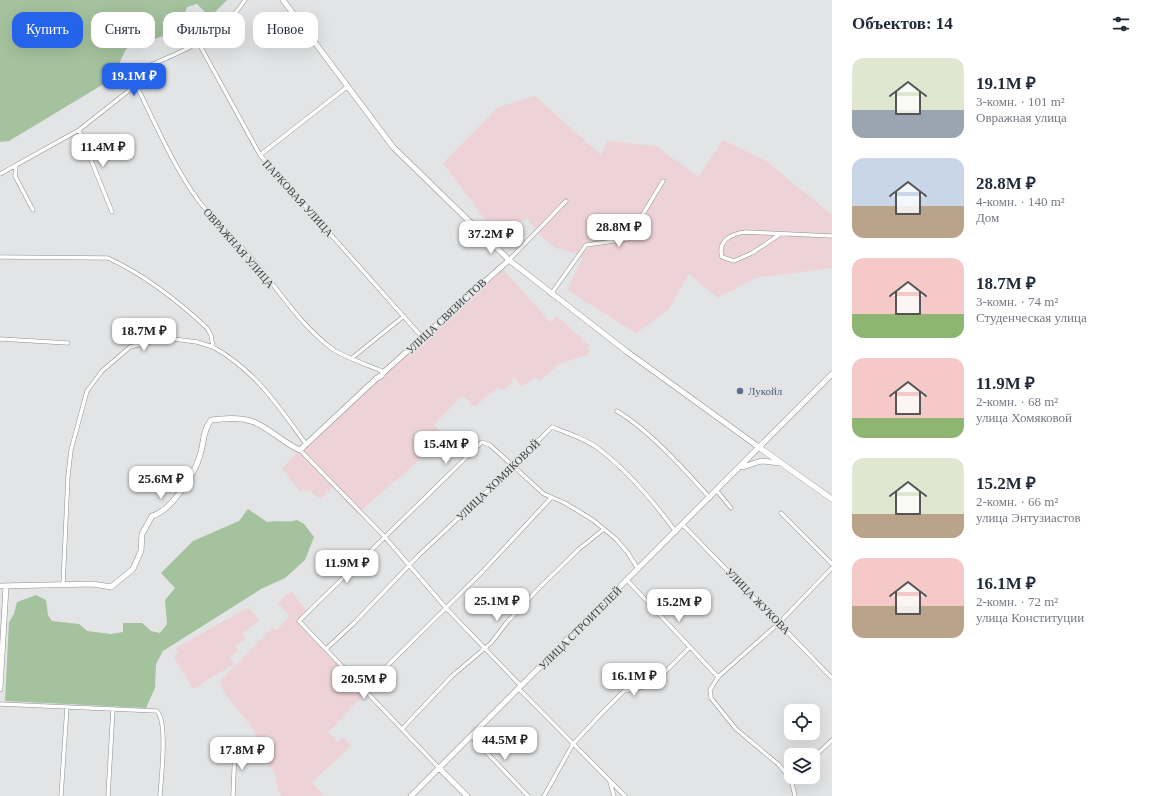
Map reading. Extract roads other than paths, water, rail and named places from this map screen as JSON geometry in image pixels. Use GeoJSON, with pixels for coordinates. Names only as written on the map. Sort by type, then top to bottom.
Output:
{"type":"FeatureCollection","features":[{"type":"Feature","properties":{"kind":"main road"},"geometry":{"type":"LineString","coordinates":[[283,0],[346,87],[393,147],[508,260],[551,294],[760,448],[832,499]]}},
{"type":"Feature","properties":{"kind":"main road","name":"УЛИЦА СВЯЗИСТОВ"},"geometry":{"type":"LineString","coordinates":[[300,450],[377,378],[381,376],[422,336],[454,310],[508,260]]}},
{"type":"Feature","properties":{"kind":"main road","name":"УЛИЦА СТРОИТЕЛЕЙ"},"geometry":{"type":"LineString","coordinates":[[411,796],[760,448],[832,374]]}},
{"type":"Feature","properties":{"kind":"main road"},"geometry":{"type":"LineString","coordinates":[[0,688],[3,586],[93,584],[111,587],[133,569],[141,551],[142,534],[152,516],[160,514],[186,485],[200,457],[206,427],[211,420],[229,418],[254,422],[289,446],[300,450]]}},
{"type":"Feature","properties":{"kind":"main road"},"geometry":{"type":"LineString","coordinates":[[737,471],[747,465],[761,461],[782,463]]}},
{"type":"Feature","properties":{"kind":"main road"},"geometry":{"type":"LineString","coordinates":[[439,768],[467,796]]}},
{"type":"Feature","properties":{"kind":"street"},"geometry":{"type":"LineString","coordinates":[[235,12],[245,0]]}},
{"type":"Feature","properties":{"kind":"street"},"geometry":{"type":"LineString","coordinates":[[0,174],[79,130],[136,85],[137,73],[150,64],[187,48]]}},
{"type":"Feature","properties":{"kind":"street","name":"ПАРКОВАЯ УЛИЦА"},"geometry":{"type":"LineString","coordinates":[[201,48],[260,155],[422,336]]}},
{"type":"Feature","properties":{"kind":"street","name":"ОВРАЖНАЯ УЛИЦА"},"geometry":{"type":"LineString","coordinates":[[136,85],[196,198],[217,224],[258,266],[283,299],[332,350],[384,372]]}},
{"type":"Feature","properties":{"kind":"street"},"geometry":{"type":"LineString","coordinates":[[260,155],[346,87]]}},
{"type":"Feature","properties":{"kind":"street"},"geometry":{"type":"LineString","coordinates":[[79,130],[112,212]]}},
{"type":"Feature","properties":{"kind":"street"},"geometry":{"type":"LineString","coordinates":[[16,166],[15,176],[33,210]]}},
{"type":"Feature","properties":{"kind":"street"},"geometry":{"type":"LineString","coordinates":[[551,294],[586,245],[628,239],[663,181]]}},
{"type":"Feature","properties":{"kind":"street"},"geometry":{"type":"LineString","coordinates":[[508,260],[566,201]]}},
{"type":"Feature","properties":{"kind":"street"},"geometry":{"type":"LineString","coordinates":[[779,235],[752,253],[734,261],[726,260],[722,257],[720,252],[725,241],[731,234],[745,232],[779,235],[832,236]]}},
{"type":"Feature","properties":{"kind":"street"},"geometry":{"type":"LineString","coordinates":[[0,257],[108,258],[124,266],[190,312],[207,328],[212,335],[213,348]]}},
{"type":"Feature","properties":{"kind":"street"},"geometry":{"type":"LineString","coordinates":[[352,358],[404,316]]}},
{"type":"Feature","properties":{"kind":"street"},"geometry":{"type":"LineString","coordinates":[[63,584],[68,476],[71,450],[87,392],[102,371],[130,347],[166,338],[197,342],[231,357],[255,378],[306,444]]}},
{"type":"Feature","properties":{"kind":"street"},"geometry":{"type":"LineString","coordinates":[[0,339],[68,343]]}},
{"type":"Feature","properties":{"kind":"street"},"geometry":{"type":"LineString","coordinates":[[617,411],[640,428],[688,474],[710,498]]}},
{"type":"Feature","properties":{"kind":"street","name":"УЛИЦА ХОМЯКОВОЙ"},"geometry":{"type":"LineString","coordinates":[[326,648],[352,624],[408,566],[552,427],[574,435],[598,448],[653,502],[676,532]]}},
{"type":"Feature","properties":{"kind":"street"},"geometry":{"type":"LineString","coordinates":[[439,768],[299,621],[384,536],[482,442],[490,444],[544,494],[565,503],[593,520],[604,529],[628,553],[638,570]]}},
{"type":"Feature","properties":{"kind":"street"},"geometry":{"type":"LineString","coordinates":[[300,450],[384,536],[408,566],[446,608],[485,648],[573,744],[625,796]]}},
{"type":"Feature","properties":{"kind":"street"},"geometry":{"type":"LineString","coordinates":[[717,491],[731,508]]}},
{"type":"Feature","properties":{"kind":"street"},"geometry":{"type":"LineString","coordinates":[[364,689],[446,608],[551,498]]}},
{"type":"Feature","properties":{"kind":"street"},"geometry":{"type":"LineString","coordinates":[[781,513],[832,564]]}},
{"type":"Feature","properties":{"kind":"street","name":"УЛИЦА ЖУКОВА"},"geometry":{"type":"LineString","coordinates":[[683,525],[832,678]]}},
{"type":"Feature","properties":{"kind":"street"},"geometry":{"type":"LineString","coordinates":[[402,729],[452,676],[485,648],[540,587],[579,549],[604,529]]}},
{"type":"Feature","properties":{"kind":"street"},"geometry":{"type":"LineString","coordinates":[[784,770],[736,729],[711,698],[710,690],[718,677],[779,623],[832,568]]}},
{"type":"Feature","properties":{"kind":"street"},"geometry":{"type":"LineString","coordinates":[[628,580],[718,677]]}},
{"type":"Feature","properties":{"kind":"street"},"geometry":{"type":"LineString","coordinates":[[544,796],[573,744],[624,691],[652,685],[690,647]]}},
{"type":"Feature","properties":{"kind":"street"},"geometry":{"type":"LineString","coordinates":[[0,704],[157,711],[160,714],[162,721],[164,754],[160,796]]}},
{"type":"Feature","properties":{"kind":"street"},"geometry":{"type":"LineString","coordinates":[[61,796],[67,707]]}},
{"type":"Feature","properties":{"kind":"street"},"geometry":{"type":"LineString","coordinates":[[108,796],[113,709]]}},
{"type":"Feature","properties":{"kind":"street"},"geometry":{"type":"LineString","coordinates":[[471,736],[528,796]]}},
{"type":"Feature","properties":{"kind":"street"},"geometry":{"type":"LineString","coordinates":[[820,751],[832,740]]}},
{"type":"Feature","properties":{"kind":"street"},"geometry":{"type":"LineString","coordinates":[[234,796],[235,746]]}},
{"type":"Feature","properties":{"kind":"street"},"geometry":{"type":"LineString","coordinates":[[610,781],[614,796]]}},
{"type":"Feature","properties":{"kind":"street"},"geometry":{"type":"LineString","coordinates":[[794,784],[795,796]]}},
{"type":"Feature","properties":{"kind":"place","name":"Лукойл"},"geometry":{"type":"Point","coordinates":[740,391]}}]}
